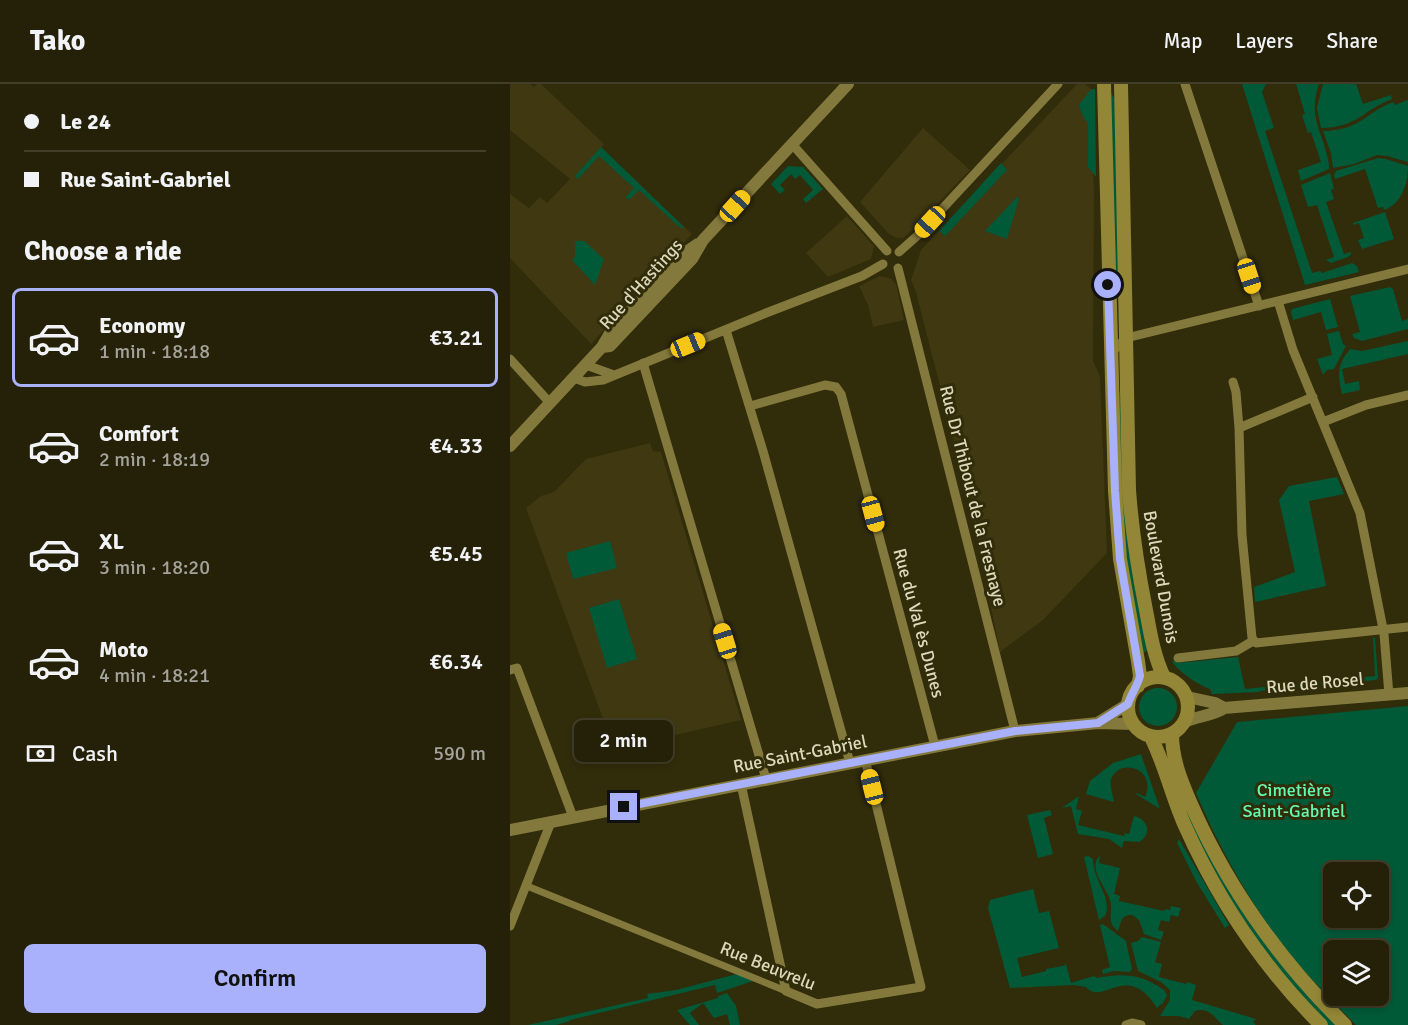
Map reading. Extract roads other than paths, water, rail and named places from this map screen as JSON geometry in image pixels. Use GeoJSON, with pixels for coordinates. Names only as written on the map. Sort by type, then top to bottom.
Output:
{"type":"FeatureCollection","features":[{"type":"Feature","properties":{"kind":"main road","name":"Boulevard Dunois"},"geometry":{"type":"LineString","coordinates":[[1104,84],[1115,491],[1120,559],[1140,676],[1138,686]]}},
{"type":"Feature","properties":{"kind":"main road","name":"Boulevard Dunois"},"geometry":{"type":"LineString","coordinates":[[1121,84],[1129,490],[1134,546],[1148,624],[1156,658],[1164,677]]}},
{"type":"Feature","properties":{"kind":"main road"},"geometry":{"type":"LineString","coordinates":[[1164,677],[1178,685],[1187,697],[1188,709],[1184,722],[1172,734],[1163,737],[1151,736],[1138,730],[1133,724],[1128,704],[1131,694],[1138,686],[1152,678],[1164,677]]}},
{"type":"Feature","properties":{"kind":"main road"},"geometry":{"type":"LineString","coordinates":[[1172,734],[1173,757],[1182,783],[1220,863],[1284,958],[1344,1025]]}},
{"type":"Feature","properties":{"kind":"main road"},"geometry":{"type":"LineString","coordinates":[[1151,736],[1181,818],[1213,883],[1258,953],[1321,1025]]}},
{"type":"Feature","properties":{"kind":"street","name":"Rue d'Hastings"},"geometry":{"type":"LineString","coordinates":[[510,446],[602,347],[612,330],[685,253],[704,240],[848,84]]}},
{"type":"Feature","properties":{"kind":"street"},"geometry":{"type":"LineString","coordinates":[[899,252],[924,229],[1058,84]]}},
{"type":"Feature","properties":{"kind":"street"},"geometry":{"type":"LineString","coordinates":[[1185,84],[1259,306]]}},
{"type":"Feature","properties":{"kind":"street"},"geometry":{"type":"LineString","coordinates":[[792,144],[887,251]]}},
{"type":"Feature","properties":{"kind":"street"},"geometry":{"type":"LineString","coordinates":[[887,251],[899,252],[903,262],[898,268],[888,269],[883,257],[887,251]]}},
{"type":"Feature","properties":{"kind":"street"},"geometry":{"type":"LineString","coordinates":[[573,378],[585,382],[603,381],[862,276],[884,264]]}},
{"type":"Feature","properties":{"kind":"street","name":"Rue Dr Thibout de la Fresnaye"},"geometry":{"type":"LineString","coordinates":[[898,268],[1015,731]]}},
{"type":"Feature","properties":{"kind":"street"},"geometry":{"type":"LineString","coordinates":[[1111,353],[1126,338],[1408,269]]}},
{"type":"Feature","properties":{"kind":"street"},"geometry":{"type":"LineString","coordinates":[[1278,301],[1293,350],[1360,513],[1383,630],[1389,695]]}},
{"type":"Feature","properties":{"kind":"street"},"geometry":{"type":"LineString","coordinates":[[726,330],[750,406],[850,763]]}},
{"type":"Feature","properties":{"kind":"street"},"geometry":{"type":"LineString","coordinates":[[510,359],[550,403]]}},
{"type":"Feature","properties":{"kind":"street"},"geometry":{"type":"LineString","coordinates":[[643,363],[766,779]]}},
{"type":"Feature","properties":{"kind":"street"},"geometry":{"type":"LineString","coordinates":[[585,365],[614,375]]}},
{"type":"Feature","properties":{"kind":"street"},"geometry":{"type":"LineString","coordinates":[[1233,382],[1239,428],[1242,535],[1253,641]]}},
{"type":"Feature","properties":{"kind":"street","name":"Rue du Val ès Dunes"},"geometry":{"type":"LineString","coordinates":[[750,406],[825,384],[836,387],[841,394],[934,746]]}},
{"type":"Feature","properties":{"kind":"street"},"geometry":{"type":"LineString","coordinates":[[1323,422],[1366,405],[1408,395]]}},
{"type":"Feature","properties":{"kind":"street"},"geometry":{"type":"LineString","coordinates":[[1239,428],[1313,397]]}},
{"type":"Feature","properties":{"kind":"street"},"geometry":{"type":"LineString","coordinates":[[1178,658],[1236,651],[1253,641],[1256,643],[1408,627]]}},
{"type":"Feature","properties":{"kind":"street"},"geometry":{"type":"LineString","coordinates":[[510,670],[517,668],[573,818]]}},
{"type":"Feature","properties":{"kind":"street","name":"Rue de Rosel"},"geometry":{"type":"LineString","coordinates":[[1187,697],[1215,703],[1224,708],[1408,693]]}},
{"type":"Feature","properties":{"kind":"street","name":"Rue Saint-Gabriel"},"geometry":{"type":"LineString","coordinates":[[1098,723],[1128,704]]}},
{"type":"Feature","properties":{"kind":"street","name":"Rue de Rosel"},"geometry":{"type":"LineString","coordinates":[[1184,722],[1196,716],[1220,712],[1224,708]]}},
{"type":"Feature","properties":{"kind":"street","name":"Rue Saint-Gabriel"},"geometry":{"type":"LineString","coordinates":[[510,830],[1015,731],[1098,723],[1133,724]]}},
{"type":"Feature","properties":{"kind":"street","name":"Rue Beuvrelu"},"geometry":{"type":"LineString","coordinates":[[526,886],[817,1004],[921,987],[865,759]]}},
{"type":"Feature","properties":{"kind":"street"},"geometry":{"type":"LineString","coordinates":[[741,784],[786,991]]}},
{"type":"Feature","properties":{"kind":"street"},"geometry":{"type":"LineString","coordinates":[[510,926],[551,822]]}},
{"type":"Feature","properties":{"kind":"street"},"geometry":{"type":"LineString","coordinates":[[1126,1025],[1131,1023],[1140,1025]]}},
{"type":"Feature","properties":{"kind":"park label","name":"Cimetière Saint-Gabriel"},"geometry":{"type":"Point","coordinates":[1294,800]}}]}
